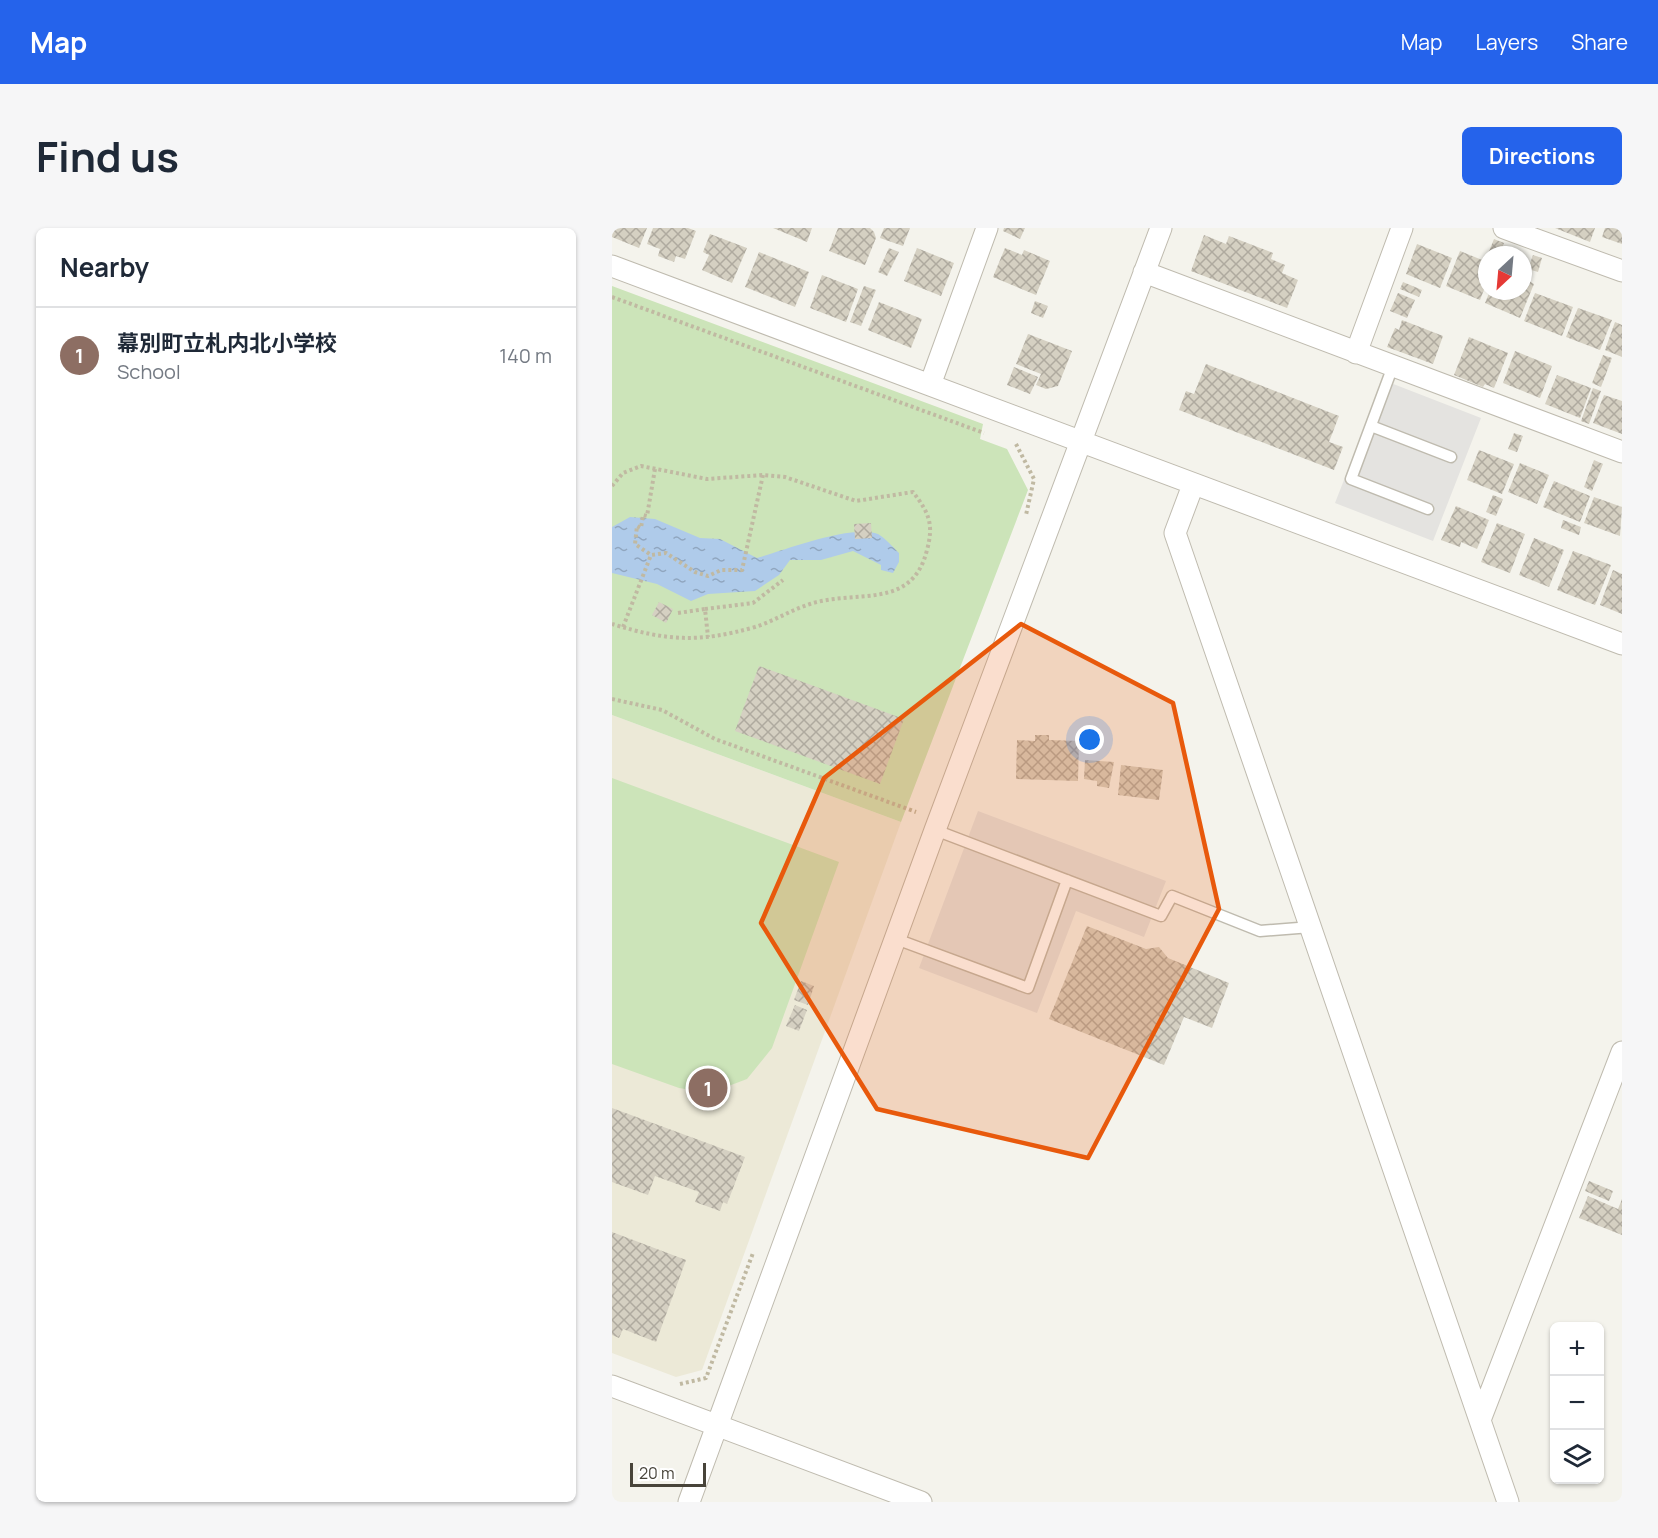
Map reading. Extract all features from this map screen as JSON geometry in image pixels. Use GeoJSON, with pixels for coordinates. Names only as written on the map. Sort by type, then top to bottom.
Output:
{"type":"FeatureCollection","features":[{"type":"Feature","properties":{"kind":"street"},"geometry":{"type":"LineString","coordinates":[[689,1502],[935,830],[1161,228]]}},
{"type":"Feature","properties":{"kind":"street"},"geometry":{"type":"LineString","coordinates":[[1356,353],[1402,228]]}},
{"type":"Feature","properties":{"kind":"street"},"geometry":{"type":"LineString","coordinates":[[1504,228],[1622,271]]}},
{"type":"Feature","properties":{"kind":"street"},"geometry":{"type":"LineString","coordinates":[[930,385],[981,230]]}},
{"type":"Feature","properties":{"kind":"street"},"geometry":{"type":"LineString","coordinates":[[612,266],[1622,644]]}},
{"type":"Feature","properties":{"kind":"street"},"geometry":{"type":"LineString","coordinates":[[1144,272],[1622,452]]}},
{"type":"Feature","properties":{"kind":"street"},"geometry":{"type":"LineString","coordinates":[[1193,484],[1175,532],[1508,1502]]}},
{"type":"Feature","properties":{"kind":"street"},"geometry":{"type":"LineString","coordinates":[[1480,1420],[1622,1052]]}},
{"type":"Feature","properties":{"kind":"street"},"geometry":{"type":"LineString","coordinates":[[612,1386],[921,1502]]}},
{"type":"Feature","properties":{"kind":"lane"},"geometry":{"type":"LineString","coordinates":[[1394,366],[1351,479],[1428,509]]}},
{"type":"Feature","properties":{"kind":"lane"},"geometry":{"type":"LineString","coordinates":[[1371,426],[1451,457]]}},
{"type":"Feature","properties":{"kind":"lane"},"geometry":{"type":"LineString","coordinates":[[935,830],[1161,916],[1172,896],[1260,931],[1311,927]]}},
{"type":"Feature","properties":{"kind":"lane"},"geometry":{"type":"LineString","coordinates":[[896,939],[1028,988],[1067,880]]}},
{"type":"Feature","properties":{"kind":"path"},"geometry":{"type":"LineString","coordinates":[[612,297],[985,433]]}},
{"type":"Feature","properties":{"kind":"path"},"geometry":{"type":"LineString","coordinates":[[1007,441],[1018,445],[1034,479],[1025,520]]}},
{"type":"Feature","properties":{"kind":"path"},"geometry":{"type":"LineString","coordinates":[[612,486],[622,472],[641,466],[707,479],[763,475],[785,477],[856,501],[913,492],[925,508],[932,531],[923,566],[911,584],[891,592],[811,603],[756,626],[708,637],[679,639],[646,635],[612,624]]}},
{"type":"Feature","properties":{"kind":"path"},"geometry":{"type":"LineString","coordinates":[[655,469],[647,516],[643,515],[641,528],[637,526],[635,544],[651,555],[666,554],[696,572],[708,576],[721,570],[742,570],[763,475]]}},
{"type":"Feature","properties":{"kind":"path"},"geometry":{"type":"LineString","coordinates":[[623,627],[651,555]]}},
{"type":"Feature","properties":{"kind":"path"},"geometry":{"type":"LineString","coordinates":[[678,613],[753,603],[783,580]]}},
{"type":"Feature","properties":{"kind":"path"},"geometry":{"type":"LineString","coordinates":[[705,609],[708,637]]}},
{"type":"Feature","properties":{"kind":"path"},"geometry":{"type":"LineString","coordinates":[[612,699],[662,710],[716,739],[916,812]]}},
{"type":"Feature","properties":{"kind":"path"},"geometry":{"type":"LineString","coordinates":[[912,824],[921,801]]}},
{"type":"Feature","properties":{"kind":"path"},"geometry":{"type":"LineString","coordinates":[[673,1382],[683,1386],[706,1378],[756,1245]]}},
{"type":"Feature","properties":{"kind":"highlighted area"},"geometry":{"type":"Polygon","coordinates":[[[1021,624],[1173,703],[1219,909],[1088,1158],[877,1109],[761,923],[824,778],[1021,624]]]}},
{"type":"Feature","properties":{"kind":"shaded area"},"geometry":{"type":"Polygon","coordinates":[[[1383,380],[1481,418],[1433,541],[1335,503],[1383,380]]]}},
{"type":"Feature","properties":{"kind":"shaded area"},"geometry":{"type":"Polygon","coordinates":[[[612,715],[901,822],[702,1370],[676,1377],[612,1353],[612,715]]]}},
{"type":"Feature","properties":{"kind":"shaded area"},"geometry":{"type":"Polygon","coordinates":[[[978,811],[1166,881],[1144,937],[1076,911],[1037,1013],[919,968],[978,811]]]}},
{"type":"Feature","properties":{"kind":"green space"},"geometry":{"type":"Polygon","coordinates":[[[612,286],[983,424],[980,439],[1007,449],[1028,490],[901,822],[612,715],[612,286]]]}},
{"type":"Feature","properties":{"kind":"green space"},"geometry":{"type":"Polygon","coordinates":[[[612,778],[839,862],[772,1048],[747,1079],[710,1093],[679,1088],[612,1064],[612,778]]]}},
{"type":"Feature","properties":{"kind":"water"},"geometry":{"type":"Polygon","coordinates":[[[630,517],[655,519],[700,538],[720,539],[757,558],[836,535],[852,532],[878,534],[899,553],[899,562],[893,573],[881,570],[881,565],[853,551],[821,560],[790,560],[779,575],[755,591],[708,594],[691,601],[657,584],[612,573],[612,527],[630,517]]]}},
{"type":"Feature","properties":{"kind":"building"},"geometry":{"type":"Polygon","coordinates":[[[612,228],[647,228],[639,248],[612,237],[612,228]]]}},
{"type":"Feature","properties":{"kind":"building"},"geometry":{"type":"Polygon","coordinates":[[[653,228],[688,228],[696,231],[685,259],[676,256],[674,262],[658,256],[660,249],[647,244],[653,228]]]}},
{"type":"Feature","properties":{"kind":"building"},"geometry":{"type":"Polygon","coordinates":[[[773,228],[812,228],[807,242],[773,228]]]}},
{"type":"Feature","properties":{"kind":"building"},"geometry":{"type":"Polygon","coordinates":[[[838,228],[870,228],[874,232],[876,238],[865,265],[829,251],[838,228]]]}},
{"type":"Feature","properties":{"kind":"building"},"geometry":{"type":"Polygon","coordinates":[[[884,228],[910,228],[903,246],[880,238],[884,228]]]}},
{"type":"Feature","properties":{"kind":"building"},"geometry":{"type":"Polygon","coordinates":[[[1004,228],[1025,228],[1020,239],[1003,231],[1004,228]]]}},
{"type":"Feature","properties":{"kind":"building"},"geometry":{"type":"Polygon","coordinates":[[[1555,228],[1595,228],[1590,242],[1555,228]]]}},
{"type":"Feature","properties":{"kind":"building"},"geometry":{"type":"Polygon","coordinates":[[[1605,228],[1622,228],[1622,244],[1602,237],[1605,228]]]}},
{"type":"Feature","properties":{"kind":"building"},"geometry":{"type":"Polygon","coordinates":[[[710,234],[747,248],[732,283],[702,270],[709,255],[703,252],[710,234]]]}},
{"type":"Feature","properties":{"kind":"building"},"geometry":{"type":"Polygon","coordinates":[[[1204,235],[1226,244],[1229,236],[1273,253],[1271,259],[1285,265],[1282,273],[1298,280],[1287,308],[1191,271],[1204,235]]]}},
{"type":"Feature","properties":{"kind":"building"},"geometry":{"type":"Polygon","coordinates":[[[1494,239],[1504,243],[1503,246],[1491,246],[1494,239]]]}},
{"type":"Feature","properties":{"kind":"building"},"geometry":{"type":"Polygon","coordinates":[[[1417,244],[1452,258],[1440,288],[1406,274],[1417,244]]]}},
{"type":"Feature","properties":{"kind":"building"},"geometry":{"type":"Polygon","coordinates":[[[889,248],[899,252],[887,276],[878,272],[889,248]]]}},
{"type":"Feature","properties":{"kind":"building"},"geometry":{"type":"Polygon","coordinates":[[[917,248],[954,263],[941,296],[904,281],[917,248]]]}},
{"type":"Feature","properties":{"kind":"building"},"geometry":{"type":"Polygon","coordinates":[[[1005,248],[1022,255],[1024,250],[1050,261],[1036,295],[993,277],[1005,248]]]}},
{"type":"Feature","properties":{"kind":"building"},"geometry":{"type":"Polygon","coordinates":[[[1460,251],[1478,258],[1478,299],[1446,286],[1460,251]]]}},
{"type":"Feature","properties":{"kind":"building"},"geometry":{"type":"Polygon","coordinates":[[[759,252],[809,272],[795,307],[745,287],[759,252]]]}},
{"type":"Feature","properties":{"kind":"building"},"geometry":{"type":"Polygon","coordinates":[[[1533,255],[1542,258],[1538,272],[1532,270],[1533,255]]]}},
{"type":"Feature","properties":{"kind":"building"},"geometry":{"type":"Polygon","coordinates":[[[822,275],[858,289],[846,322],[810,308],[822,275]]]}},
{"type":"Feature","properties":{"kind":"building"},"geometry":{"type":"Polygon","coordinates":[[[1403,282],[1422,290],[1419,297],[1400,289],[1403,282]]]}},
{"type":"Feature","properties":{"kind":"building"},"geometry":{"type":"Polygon","coordinates":[[[864,286],[876,290],[861,326],[850,322],[864,286]]]}},
{"type":"Feature","properties":{"kind":"building"},"geometry":{"type":"Polygon","coordinates":[[[1398,293],[1415,300],[1407,318],[1390,311],[1398,293]]]}},
{"type":"Feature","properties":{"kind":"building"},"geometry":{"type":"Polygon","coordinates":[[[1535,293],[1573,307],[1562,336],[1524,321],[1535,293]]]}},
{"type":"Feature","properties":{"kind":"building"},"geometry":{"type":"Polygon","coordinates":[[[1486,300],[1527,300],[1520,318],[1485,303],[1486,300]]]}},
{"type":"Feature","properties":{"kind":"building"},"geometry":{"type":"Polygon","coordinates":[[[1035,301],[1048,306],[1043,318],[1031,313],[1035,301]]]}},
{"type":"Feature","properties":{"kind":"building"},"geometry":{"type":"Polygon","coordinates":[[[879,302],[922,319],[911,348],[868,330],[879,302]]]}},
{"type":"Feature","properties":{"kind":"building"},"geometry":{"type":"Polygon","coordinates":[[[1578,308],[1612,320],[1600,350],[1566,337],[1578,308]]]}},
{"type":"Feature","properties":{"kind":"building"},"geometry":{"type":"Polygon","coordinates":[[[1402,320],[1443,336],[1433,364],[1387,347],[1395,328],[1399,330],[1402,320]]]}},
{"type":"Feature","properties":{"kind":"building"},"geometry":{"type":"Polygon","coordinates":[[[1615,322],[1622,325],[1622,357],[1605,350],[1615,322]]]}},
{"type":"Feature","properties":{"kind":"building"},"geometry":{"type":"Polygon","coordinates":[[[1028,334],[1072,351],[1058,386],[1046,389],[1036,385],[1041,374],[1016,364],[1028,334]]]}},
{"type":"Feature","properties":{"kind":"building"},"geometry":{"type":"Polygon","coordinates":[[[1469,337],[1508,353],[1494,388],[1485,384],[1483,387],[1454,375],[1469,337]]]}},
{"type":"Feature","properties":{"kind":"building"},"geometry":{"type":"Polygon","coordinates":[[[1515,351],[1552,366],[1540,398],[1503,383],[1515,351]]]}},
{"type":"Feature","properties":{"kind":"building"},"geometry":{"type":"Polygon","coordinates":[[[1603,355],[1612,358],[1601,387],[1592,383],[1603,355]]]}},
{"type":"Feature","properties":{"kind":"building"},"geometry":{"type":"Polygon","coordinates":[[[1206,364],[1339,416],[1329,442],[1343,447],[1334,470],[1179,410],[1186,391],[1194,394],[1206,364]]]}},
{"type":"Feature","properties":{"kind":"building"},"geometry":{"type":"Polygon","coordinates":[[[1014,367],[1038,377],[1030,394],[1007,385],[1014,367]]]}},
{"type":"Feature","properties":{"kind":"building"},"geometry":{"type":"Polygon","coordinates":[[[1557,375],[1591,388],[1580,418],[1545,404],[1557,375]]]}},
{"type":"Feature","properties":{"kind":"building"},"geometry":{"type":"Polygon","coordinates":[[[1593,388],[1601,391],[1589,424],[1581,421],[1593,388]]]}},
{"type":"Feature","properties":{"kind":"building"},"geometry":{"type":"Polygon","coordinates":[[[1604,395],[1622,401],[1622,434],[1593,423],[1604,395]]]}},
{"type":"Feature","properties":{"kind":"building"},"geometry":{"type":"Polygon","coordinates":[[[1514,433],[1523,436],[1517,452],[1508,449],[1514,433]]]}},
{"type":"Feature","properties":{"kind":"building"},"geometry":{"type":"Polygon","coordinates":[[[1479,450],[1514,464],[1502,494],[1467,480],[1479,450]]]}},
{"type":"Feature","properties":{"kind":"building"},"geometry":{"type":"Polygon","coordinates":[[[1594,460],[1603,464],[1592,491],[1584,487],[1594,460]]]}},
{"type":"Feature","properties":{"kind":"building"},"geometry":{"type":"Polygon","coordinates":[[[1520,463],[1549,475],[1537,504],[1508,492],[1520,463]]]}},
{"type":"Feature","properties":{"kind":"building"},"geometry":{"type":"Polygon","coordinates":[[[1554,481],[1590,496],[1580,522],[1543,507],[1554,481]]]}},
{"type":"Feature","properties":{"kind":"building"},"geometry":{"type":"Polygon","coordinates":[[[1493,495],[1503,499],[1496,516],[1486,512],[1493,495]]]}},
{"type":"Feature","properties":{"kind":"building"},"geometry":{"type":"Polygon","coordinates":[[[1594,497],[1622,507],[1620,536],[1584,523],[1594,497]]]}},
{"type":"Feature","properties":{"kind":"building"},"geometry":{"type":"Polygon","coordinates":[[[1456,506],[1489,520],[1477,549],[1461,542],[1460,547],[1441,540],[1456,506]]]}},
{"type":"Feature","properties":{"kind":"building"},"geometry":{"type":"Polygon","coordinates":[[[1563,520],[1581,527],[1579,535],[1561,528],[1563,520]]]}},
{"type":"Feature","properties":{"kind":"building"},"geometry":{"type":"Polygon","coordinates":[[[871,523],[872,538],[855,539],[854,524],[871,523]]]}},
{"type":"Feature","properties":{"kind":"building"},"geometry":{"type":"Polygon","coordinates":[[[1497,523],[1525,534],[1510,573],[1481,562],[1497,523]]]}},
{"type":"Feature","properties":{"kind":"building"},"geometry":{"type":"Polygon","coordinates":[[[1534,538],[1564,550],[1549,587],[1519,575],[1534,538]]]}},
{"type":"Feature","properties":{"kind":"building"},"geometry":{"type":"Polygon","coordinates":[[[1573,551],[1611,565],[1595,605],[1557,590],[1573,551]]]}},
{"type":"Feature","properties":{"kind":"building"},"geometry":{"type":"Polygon","coordinates":[[[1613,570],[1622,574],[1622,614],[1600,605],[1613,570]]]}},
{"type":"Feature","properties":{"kind":"building"},"geometry":{"type":"Polygon","coordinates":[[[659,602],[673,609],[666,623],[652,615],[659,602]]]}},
{"type":"Feature","properties":{"kind":"building"},"geometry":{"type":"Polygon","coordinates":[[[759,666],[904,719],[880,784],[735,731],[759,666]]]}},
{"type":"Feature","properties":{"kind":"building"},"geometry":{"type":"Polygon","coordinates":[[[1035,735],[1049,735],[1049,740],[1079,741],[1078,781],[1016,779],[1017,740],[1035,741],[1035,735]]]}},
{"type":"Feature","properties":{"kind":"building"},"geometry":{"type":"Polygon","coordinates":[[[1085,760],[1114,762],[1109,788],[1097,786],[1097,781],[1084,779],[1085,760]]]}},
{"type":"Feature","properties":{"kind":"building"},"geometry":{"type":"Polygon","coordinates":[[[1121,765],[1163,770],[1159,800],[1118,795],[1121,765]]]}},
{"type":"Feature","properties":{"kind":"building"},"geometry":{"type":"Polygon","coordinates":[[[1087,926],[1146,949],[1159,947],[1168,958],[1229,983],[1212,1028],[1184,1017],[1164,1065],[1049,1019],[1087,926]]]}},
{"type":"Feature","properties":{"kind":"building"},"geometry":{"type":"Polygon","coordinates":[[[801,981],[814,986],[808,1005],[794,1000],[801,981]]]}},
{"type":"Feature","properties":{"kind":"building"},"geometry":{"type":"Polygon","coordinates":[[[795,1005],[807,1010],[799,1031],[786,1026],[795,1005]]]}},
{"type":"Feature","properties":{"kind":"building"},"geometry":{"type":"Polygon","coordinates":[[[612,1108],[745,1157],[727,1204],[723,1202],[720,1211],[695,1202],[699,1192],[655,1176],[648,1195],[612,1182],[612,1108]]]}},
{"type":"Feature","properties":{"kind":"building"},"geometry":{"type":"Polygon","coordinates":[[[1589,1181],[1613,1191],[1609,1201],[1585,1191],[1589,1181]]]}},
{"type":"Feature","properties":{"kind":"building"},"geometry":{"type":"Polygon","coordinates":[[[1588,1196],[1618,1209],[1622,1199],[1622,1235],[1579,1218],[1588,1196]]]}},
{"type":"Feature","properties":{"kind":"building"},"geometry":{"type":"Polygon","coordinates":[[[612,1232],[686,1260],[656,1342],[623,1329],[619,1338],[612,1335],[612,1232]]]}},
{"type":"Feature","properties":{"kind":"place","name":"幕別町立札内北小学校"},"geometry":{"type":"Point","coordinates":[708,1088]}}]}
